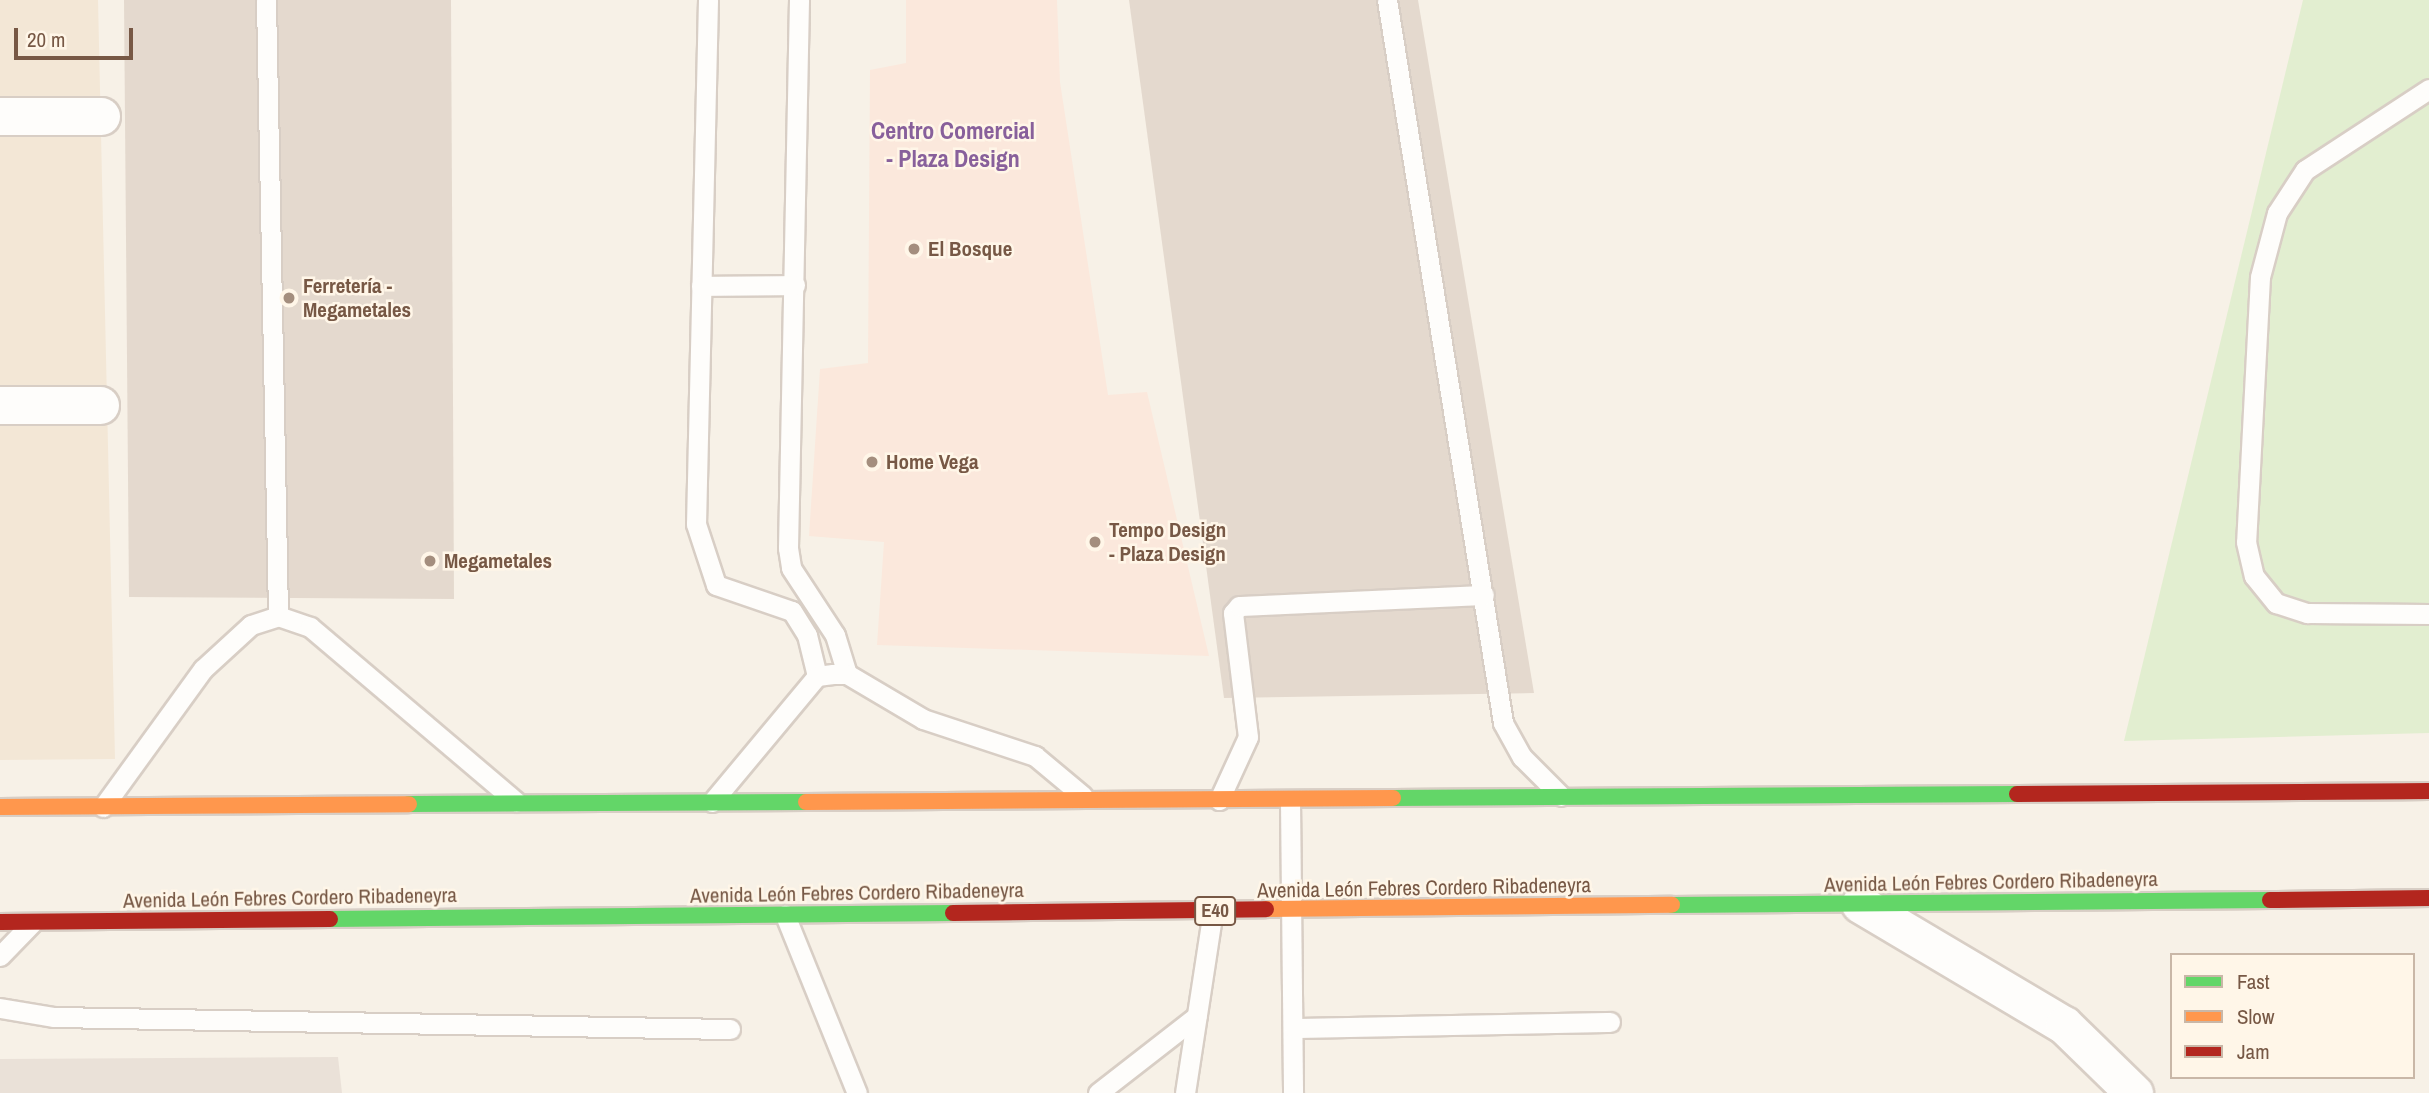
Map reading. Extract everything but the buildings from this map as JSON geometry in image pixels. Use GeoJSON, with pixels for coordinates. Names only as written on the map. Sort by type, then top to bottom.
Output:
{"type":"FeatureCollection","features":[{"type":"Feature","properties":{"kind":"highway"},"geometry":{"type":"LineString","coordinates":[[0,807],[1217,802],[2429,791]]}},
{"type":"Feature","properties":{"kind":"highway","name":"Avenida León Febres Cordero Ribadeneyra"},"geometry":{"type":"LineString","coordinates":[[0,922],[2429,898]]}},
{"type":"Feature","properties":{"kind":"street"},"geometry":{"type":"LineString","coordinates":[[0,116],[102,116]]}},
{"type":"Feature","properties":{"kind":"street"},"geometry":{"type":"LineString","coordinates":[[0,405],[100,405]]}},
{"type":"Feature","properties":{"kind":"street"},"geometry":{"type":"LineString","coordinates":[[1860,904],[2064,1025],[2134,1093]]}},
{"type":"Feature","properties":{"kind":"lane"},"geometry":{"type":"LineString","coordinates":[[266,0],[278,616]]}},
{"type":"Feature","properties":{"kind":"lane"},"geometry":{"type":"LineString","coordinates":[[708,0],[696,524],[708,573],[728,593],[780,606],[807,635],[817,676]]}},
{"type":"Feature","properties":{"kind":"lane"},"geometry":{"type":"LineString","coordinates":[[799,0],[788,548],[804,589],[835,635],[847,674]]}},
{"type":"Feature","properties":{"kind":"lane"},"geometry":{"type":"LineString","coordinates":[[1387,0],[1503,723],[1522,757],[1564,799]]}},
{"type":"Feature","properties":{"kind":"lane"},"geometry":{"type":"LineString","coordinates":[[2429,89],[2305,170],[2277,213],[2260,278],[2246,541],[2254,576],[2276,603],[2307,612],[2429,614]]}},
{"type":"Feature","properties":{"kind":"lane"},"geometry":{"type":"LineString","coordinates":[[701,286],[795,285]]}},
{"type":"Feature","properties":{"kind":"lane"},"geometry":{"type":"LineString","coordinates":[[780,606],[804,589]]}},
{"type":"Feature","properties":{"kind":"lane"},"geometry":{"type":"LineString","coordinates":[[1217,802],[1247,752],[1248,737],[1233,613],[1239,606],[1484,595]]}},
{"type":"Feature","properties":{"kind":"lane"},"geometry":{"type":"LineString","coordinates":[[103,807],[203,669],[251,625],[278,616],[310,627],[519,805]]}},
{"type":"Feature","properties":{"kind":"lane"},"geometry":{"type":"LineString","coordinates":[[710,804],[817,676],[847,674],[923,719],[1035,756],[1089,801]]}},
{"type":"Feature","properties":{"kind":"lane"},"geometry":{"type":"LineString","coordinates":[[1290,801],[1295,910],[1293,1093]]}},
{"type":"Feature","properties":{"kind":"lane"},"geometry":{"type":"LineString","coordinates":[[1185,1093],[1213,911]]}},
{"type":"Feature","properties":{"kind":"lane"},"geometry":{"type":"LineString","coordinates":[[785,915],[857,1093]]}},
{"type":"Feature","properties":{"kind":"lane"},"geometry":{"type":"LineString","coordinates":[[0,956],[32,922]]}},
{"type":"Feature","properties":{"kind":"lane"},"geometry":{"type":"LineString","coordinates":[[0,1008],[54,1017],[730,1029]]}},
{"type":"Feature","properties":{"kind":"lane"},"geometry":{"type":"LineString","coordinates":[[1098,1093],[1197,1016]]}},
{"type":"Feature","properties":{"kind":"lane"},"geometry":{"type":"LineString","coordinates":[[1294,1028],[1610,1022]]}},
{"type":"Feature","properties":{"kind":"shaded area"},"geometry":{"type":"Polygon","coordinates":[[[0,0],[98,0],[115,759],[0,760],[0,0]]]}},
{"type":"Feature","properties":{"kind":"shaded area"},"geometry":{"type":"Polygon","coordinates":[[[906,0],[1057,0],[1060,82],[1108,395],[1147,392],[1209,656],[877,645],[884,542],[809,536],[820,369],[868,363],[870,70],[906,63],[906,0]]]}},
{"type":"Feature","properties":{"kind":"shaded area"},"geometry":{"type":"Polygon","coordinates":[[[338,1057],[342,1093],[0,1093],[0,1059],[338,1057]]]}},
{"type":"Feature","properties":{"kind":"green space"},"geometry":{"type":"Polygon","coordinates":[[[2303,0],[2429,0],[2429,733],[2124,741],[2303,0]]]}},
{"type":"Feature","properties":{"kind":"traffic: fast"},"geometry":{"type":"LineString","coordinates":[[1393,798],[2017,794]]}},
{"type":"Feature","properties":{"kind":"traffic: fast"},"geometry":{"type":"LineString","coordinates":[[409,804],[806,802]]}},
{"type":"Feature","properties":{"kind":"traffic: fast"},"geometry":{"type":"LineString","coordinates":[[1672,905],[2270,900]]}},
{"type":"Feature","properties":{"kind":"traffic: fast"},"geometry":{"type":"LineString","coordinates":[[330,919],[953,913]]}},
{"type":"Feature","properties":{"kind":"traffic: slow"},"geometry":{"type":"LineString","coordinates":[[806,802],[1393,798]]}},
{"type":"Feature","properties":{"kind":"traffic: slow"},"geometry":{"type":"LineString","coordinates":[[0,807],[409,804]]}},
{"type":"Feature","properties":{"kind":"traffic: slow"},"geometry":{"type":"LineString","coordinates":[[1266,909],[1672,905]]}},
{"type":"Feature","properties":{"kind":"traffic: jam"},"geometry":{"type":"LineString","coordinates":[[2017,794],[2429,791]]}},
{"type":"Feature","properties":{"kind":"traffic: jam"},"geometry":{"type":"LineString","coordinates":[[2270,900],[2429,898]]}},
{"type":"Feature","properties":{"kind":"traffic: jam"},"geometry":{"type":"LineString","coordinates":[[953,913],[1266,909]]}},
{"type":"Feature","properties":{"kind":"traffic: jam"},"geometry":{"type":"LineString","coordinates":[[0,922],[330,919]]}},
{"type":"Feature","properties":{"kind":"place","name":"El Bosque"},"geometry":{"type":"Point","coordinates":[914,249]}},
{"type":"Feature","properties":{"kind":"place","name":"Ferretería - Megametales"},"geometry":{"type":"Point","coordinates":[289,298]}},
{"type":"Feature","properties":{"kind":"place","name":"Home Vega"},"geometry":{"type":"Point","coordinates":[872,462]}},
{"type":"Feature","properties":{"kind":"place","name":"Tempo Design - Plaza Design"},"geometry":{"type":"Point","coordinates":[1095,542]}},
{"type":"Feature","properties":{"kind":"place","name":"Megametales"},"geometry":{"type":"Point","coordinates":[430,561]}},
{"type":"Feature","properties":{"kind":"district","name":"Centro Comercial - Plaza Design"},"geometry":{"type":"Point","coordinates":[953,145]}}]}
